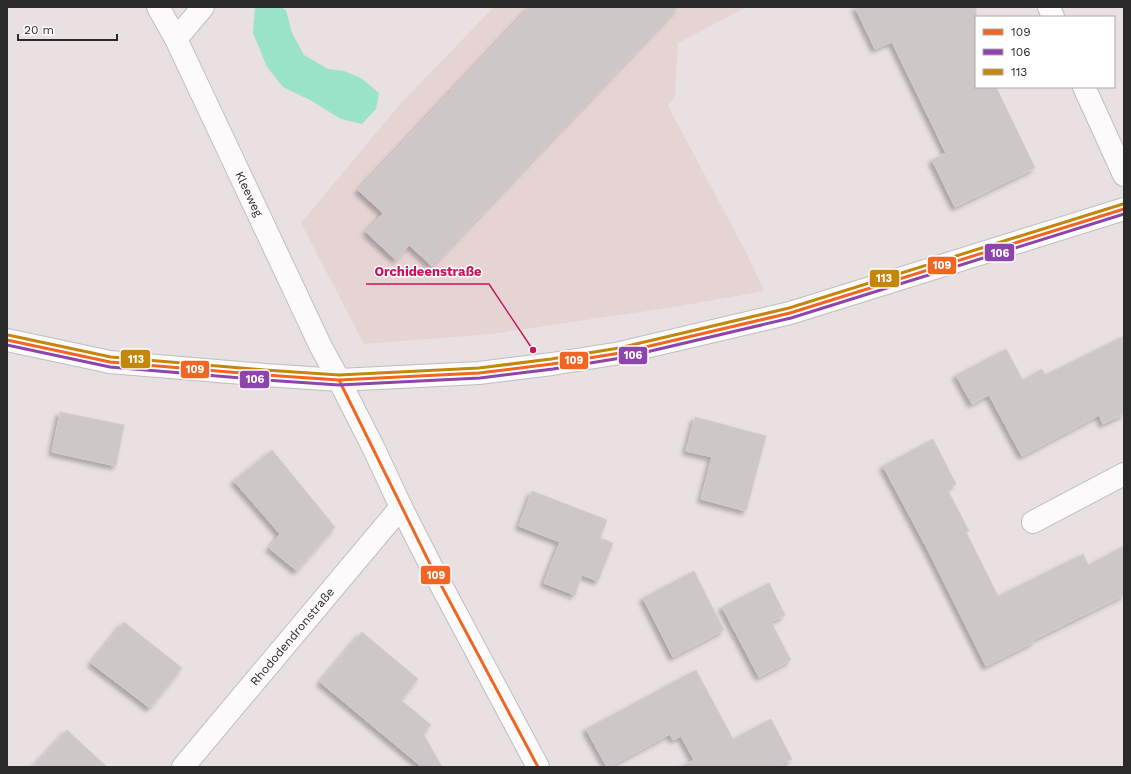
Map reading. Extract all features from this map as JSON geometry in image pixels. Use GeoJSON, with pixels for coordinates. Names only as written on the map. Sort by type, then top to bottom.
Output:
{"type":"FeatureCollection","features":[{"type":"Feature","properties":{"kind":"street","name":"Kleeweg"},"geometry":{"type":"LineString","coordinates":[[158,7],[176,39],[321,347],[374,449],[433,570],[538,767]]}},
{"type":"Feature","properties":{"kind":"street"},"geometry":{"type":"LineString","coordinates":[[176,39],[203,7]]}},
{"type":"Feature","properties":{"kind":"street"},"geometry":{"type":"LineString","coordinates":[[1084,88],[1124,175]]}},
{"type":"Feature","properties":{"kind":"street"},"geometry":{"type":"LineString","coordinates":[[7,340],[110,362],[257,375],[339,380],[478,373],[552,364],[620,352],[790,313],[1124,209]]}},
{"type":"Feature","properties":{"kind":"street"},"geometry":{"type":"LineString","coordinates":[[1033,522],[1124,474]]}},
{"type":"Feature","properties":{"kind":"street","name":"Rhododendronstraße"},"geometry":{"type":"LineString","coordinates":[[183,767],[401,507]]}},
{"type":"Feature","properties":{"kind":"shaded area"},"geometry":{"type":"Polygon","coordinates":[[[255,7],[280,7],[286,10],[292,33],[304,55],[328,69],[344,71],[361,78],[379,93],[376,109],[362,124],[341,119],[312,101],[283,87],[267,67],[253,33],[255,7]]]}},
{"type":"Feature","properties":{"kind":"shaded area"},"geometry":{"type":"Polygon","coordinates":[[[494,7],[747,7],[678,43],[675,96],[668,106],[748,256],[764,291],[680,306],[491,334],[364,344],[301,223],[401,103],[494,7]]]}},
{"type":"Feature","properties":{"kind":"building"},"geometry":{"type":"Polygon","coordinates":[[[530,7],[678,7],[432,266],[409,245],[396,260],[366,232],[383,213],[358,190],[530,7]]]}},
{"type":"Feature","properties":{"kind":"building"},"geometry":{"type":"Polygon","coordinates":[[[855,7],[976,7],[975,88],[996,88],[1035,168],[955,207],[932,160],[946,153],[892,42],[875,49],[855,7]]]}},
{"type":"Feature","properties":{"kind":"building"},"geometry":{"type":"Polygon","coordinates":[[[1124,336],[1124,414],[1103,424],[1099,415],[1022,456],[989,395],[972,404],[956,375],[1006,349],[1023,380],[1042,369],[1045,375],[1124,336]]]}},
{"type":"Feature","properties":{"kind":"building"},"geometry":{"type":"Polygon","coordinates":[[[60,412],[124,425],[116,466],[52,452],[60,412]]]}},
{"type":"Feature","properties":{"kind":"building"},"geometry":{"type":"Polygon","coordinates":[[[695,417],[766,436],[746,511],[701,499],[712,457],[686,451],[695,417]]]}},
{"type":"Feature","properties":{"kind":"building"},"geometry":{"type":"Polygon","coordinates":[[[933,439],[956,484],[947,489],[969,531],[966,532],[998,596],[1083,554],[1088,565],[1124,546],[1124,595],[1033,640],[1034,642],[986,666],[929,552],[883,466],[933,439]]]}},
{"type":"Feature","properties":{"kind":"building"},"geometry":{"type":"Polygon","coordinates":[[[272,450],[335,527],[297,571],[269,548],[280,534],[234,481],[272,450]]]}},
{"type":"Feature","properties":{"kind":"building"},"geometry":{"type":"Polygon","coordinates":[[[532,491],[607,520],[600,538],[613,543],[598,581],[582,575],[575,595],[544,583],[560,542],[519,526],[532,491]]]}},
{"type":"Feature","properties":{"kind":"building"},"geometry":{"type":"Polygon","coordinates":[[[694,571],[724,630],[673,657],[643,598],[694,571]]]}},
{"type":"Feature","properties":{"kind":"building"},"geometry":{"type":"Polygon","coordinates":[[[769,583],[785,615],[771,622],[791,660],[759,677],[722,607],[769,583]]]}},
{"type":"Feature","properties":{"kind":"building"},"geometry":{"type":"Polygon","coordinates":[[[124,622],[182,668],[150,708],[91,663],[124,622]]]}},
{"type":"Feature","properties":{"kind":"building"},"geometry":{"type":"Polygon","coordinates":[[[362,632],[418,679],[401,700],[431,725],[423,733],[442,767],[422,767],[320,682],[362,632]]]}},
{"type":"Feature","properties":{"kind":"building"},"geometry":{"type":"Polygon","coordinates":[[[696,670],[733,739],[771,719],[792,759],[777,767],[680,767],[694,760],[681,736],[673,740],[670,734],[607,767],[586,729],[696,670]]]}},
{"type":"Feature","properties":{"kind":"building"},"geometry":{"type":"Polygon","coordinates":[[[67,730],[107,767],[33,767],[67,730]]]}},
{"type":"Feature","properties":{"kind":"transit line","name":"113"},"geometry":{"type":"LineString","coordinates":[[8,335],[111,357],[265,370],[339,375],[479,368],[551,359],[619,348],[789,308],[1123,204]]}},
{"type":"Feature","properties":{"kind":"transit line","name":"109"},"geometry":{"type":"LineString","coordinates":[[7,340],[110,362],[265,375],[339,380],[479,373],[552,364],[620,353],[790,313],[1124,209]]}},
{"type":"Feature","properties":{"kind":"transit line","name":"106"},"geometry":{"type":"LineString","coordinates":[[7,345],[110,367],[265,380],[339,385],[480,378],[553,369],[621,358],[791,318],[1124,214]]}},
{"type":"Feature","properties":{"kind":"transit line","name":"109"},"geometry":{"type":"LineString","coordinates":[[339,380],[433,570],[538,767]]}},
{"type":"Feature","properties":{"kind":"place","name":"Orchideenstraße"},"geometry":{"type":"Point","coordinates":[533,350]}}]}
